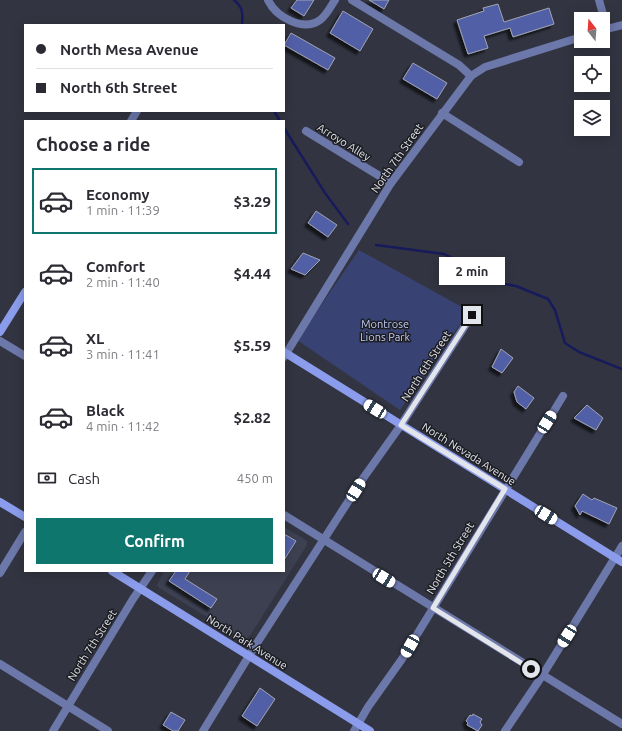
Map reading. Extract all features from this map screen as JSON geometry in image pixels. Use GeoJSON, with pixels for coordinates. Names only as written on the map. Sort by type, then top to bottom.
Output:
{"type":"FeatureCollection","features":[{"type":"Feature","properties":{"kind":"street"},"geometry":{"type":"LineString","coordinates":[[268,0],[271,6],[285,17],[297,24],[309,25],[321,20],[335,0]]}},
{"type":"Feature","properties":{"kind":"street"},"geometry":{"type":"LineString","coordinates":[[352,0],[459,65],[471,76]]}},
{"type":"Feature","properties":{"kind":"street"},"geometry":{"type":"LineString","coordinates":[[599,0],[601,12]]}},
{"type":"Feature","properties":{"kind":"street"},"geometry":{"type":"LineString","coordinates":[[610,29],[622,25]]}},
{"type":"Feature","properties":{"kind":"street","name":"North 7th Street"},"geometry":{"type":"LineString","coordinates":[[285,354],[392,183],[442,113],[471,76],[485,67],[574,39]]}},
{"type":"Feature","properties":{"kind":"street"},"geometry":{"type":"LineString","coordinates":[[442,113],[519,162]]}},
{"type":"Feature","properties":{"kind":"street","name":"Arroyo Alley"},"geometry":{"type":"LineString","coordinates":[[306,131],[392,183]]}},
{"type":"Feature","properties":{"kind":"street"},"geometry":{"type":"LineString","coordinates":[[0,332],[24,294]]}},
{"type":"Feature","properties":{"kind":"street","name":"North 6th Street"},"geometry":{"type":"LineString","coordinates":[[203,731],[249,656],[364,477],[401,425],[472,315]]}},
{"type":"Feature","properties":{"kind":"street"},"geometry":{"type":"LineString","coordinates":[[0,341],[24,355]]}},
{"type":"Feature","properties":{"kind":"street","name":"North Nevada Avenue"},"geometry":{"type":"LineString","coordinates":[[285,354],[619,560]]}},
{"type":"Feature","properties":{"kind":"street","name":"North 5th Street"},"geometry":{"type":"LineString","coordinates":[[356,727],[368,707],[402,659],[563,396]]}},
{"type":"Feature","properties":{"kind":"street"},"geometry":{"type":"LineString","coordinates":[[0,502],[24,516]]}},
{"type":"Feature","properties":{"kind":"street"},"geometry":{"type":"LineString","coordinates":[[285,517],[622,724]]}},
{"type":"Feature","properties":{"kind":"street"},"geometry":{"type":"LineString","coordinates":[[0,573],[24,534]]}},
{"type":"Feature","properties":{"kind":"street"},"geometry":{"type":"LineString","coordinates":[[505,731],[619,560],[622,546]]}},
{"type":"Feature","properties":{"kind":"street","name":"North Park Avenue"},"geometry":{"type":"LineString","coordinates":[[114,572],[249,656],[356,727],[370,731]]}},
{"type":"Feature","properties":{"kind":"street","name":"North 7th Street"},"geometry":{"type":"LineString","coordinates":[[52,731],[151,572]]}},
{"type":"Feature","properties":{"kind":"street"},"geometry":{"type":"LineString","coordinates":[[0,664],[108,731]]}},
{"type":"Feature","properties":{"kind":"shaded area"},"geometry":{"type":"Polygon","coordinates":[[[285,528],[307,542],[307,545],[251,634],[245,640],[159,588],[157,585],[164,572],[285,572],[285,528]]]}},
{"type":"Feature","properties":{"kind":"green space","name":"Montrose Lions Park"},"geometry":{"type":"Polygon","coordinates":[[[359,250],[469,311],[400,410],[297,340],[359,250]]]}},
{"type":"Feature","properties":{"kind":"building"},"geometry":{"type":"Polygon","coordinates":[[[297,0],[314,0],[304,16],[291,8],[297,0]]]}},
{"type":"Feature","properties":{"kind":"building"},"geometry":{"type":"Polygon","coordinates":[[[369,0],[389,0],[384,9],[369,0]]]}},
{"type":"Feature","properties":{"kind":"building"},"geometry":{"type":"Polygon","coordinates":[[[498,4],[504,22],[549,8],[554,24],[513,37],[510,28],[484,36],[488,48],[468,54],[457,20],[484,11],[483,8],[498,4]]]}},
{"type":"Feature","properties":{"kind":"building"},"geometry":{"type":"Polygon","coordinates":[[[343,11],[373,29],[360,51],[330,33],[343,11]]]}},
{"type":"Feature","properties":{"kind":"building"},"geometry":{"type":"Polygon","coordinates":[[[291,33],[335,58],[328,70],[285,46],[291,33]]]}},
{"type":"Feature","properties":{"kind":"building"},"geometry":{"type":"Polygon","coordinates":[[[413,63],[447,83],[437,99],[403,79],[413,63]]]}},
{"type":"Feature","properties":{"kind":"building"},"geometry":{"type":"Polygon","coordinates":[[[316,211],[337,225],[328,237],[308,223],[316,211]]]}},
{"type":"Feature","properties":{"kind":"building"},"geometry":{"type":"Polygon","coordinates":[[[303,253],[320,260],[305,275],[291,269],[303,253]]]}},
{"type":"Feature","properties":{"kind":"building"},"geometry":{"type":"Polygon","coordinates":[[[501,349],[513,358],[502,373],[492,367],[501,349]]]}},
{"type":"Feature","properties":{"kind":"building"},"geometry":{"type":"Polygon","coordinates":[[[518,386],[534,398],[526,409],[517,402],[514,392],[518,386]]]}},
{"type":"Feature","properties":{"kind":"building"},"geometry":{"type":"Polygon","coordinates":[[[587,405],[603,418],[596,430],[574,418],[587,405]]]}},
{"type":"Feature","properties":{"kind":"building"},"geometry":{"type":"Polygon","coordinates":[[[583,494],[592,500],[594,498],[617,508],[609,524],[582,511],[580,515],[575,506],[583,494]]]}},
{"type":"Feature","properties":{"kind":"building"},"geometry":{"type":"Polygon","coordinates":[[[285,535],[296,541],[285,558],[285,535]]]}},
{"type":"Feature","properties":{"kind":"building"},"geometry":{"type":"Polygon","coordinates":[[[175,572],[189,572],[185,579],[217,599],[211,608],[169,581],[175,572]]]}},
{"type":"Feature","properties":{"kind":"building"},"geometry":{"type":"Polygon","coordinates":[[[260,688],[275,699],[257,726],[242,716],[260,688]]]}},
{"type":"Feature","properties":{"kind":"building"},"geometry":{"type":"Polygon","coordinates":[[[171,712],[185,720],[178,731],[173,731],[163,725],[171,712]]]}},
{"type":"Feature","properties":{"kind":"building"},"geometry":{"type":"Polygon","coordinates":[[[473,714],[482,719],[480,722],[482,725],[478,731],[467,725],[468,723],[466,721],[470,715],[472,716],[473,714]]]}},
{"type":"Feature","properties":{"kind":"waterway"},"geometry":{"type":"LineString","coordinates":[[234,0],[242,11],[242,24]]}},
{"type":"Feature","properties":{"kind":"waterway"},"geometry":{"type":"LineString","coordinates":[[275,112],[279,120]]}},
{"type":"Feature","properties":{"kind":"waterway"},"geometry":{"type":"LineString","coordinates":[[285,130],[325,193],[348,224]]}},
{"type":"Feature","properties":{"kind":"waterway"},"geometry":{"type":"LineString","coordinates":[[376,245],[444,254],[454,259],[472,275],[481,280],[516,286],[548,299],[555,310],[565,343],[579,352],[622,369]]}},
{"type":"Feature","properties":{"kind":"route"},"geometry":{"type":"LineString","coordinates":[[472,315],[401,425],[505,489],[433,608],[531,669]]}}]}
